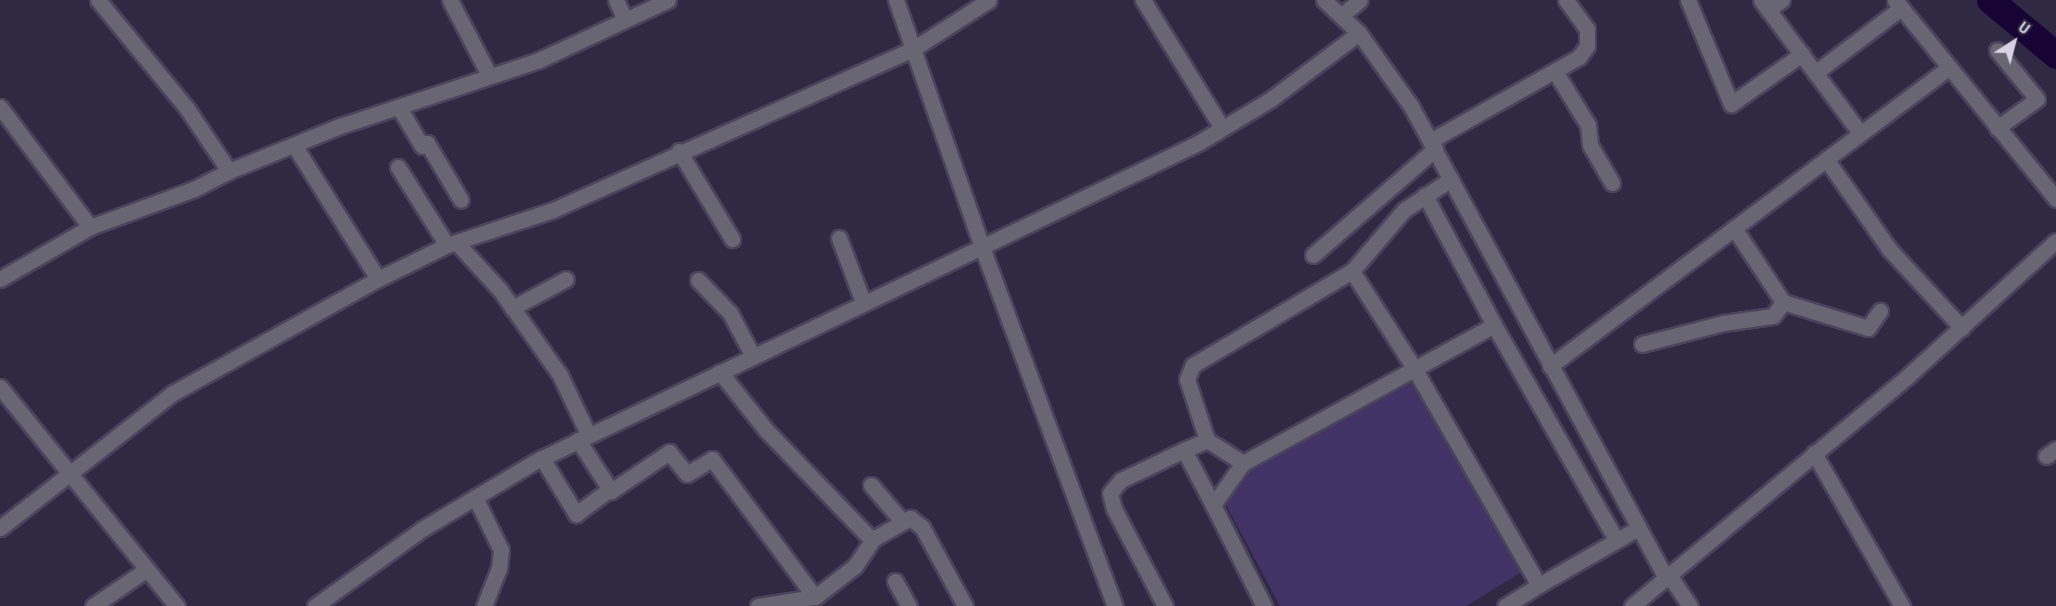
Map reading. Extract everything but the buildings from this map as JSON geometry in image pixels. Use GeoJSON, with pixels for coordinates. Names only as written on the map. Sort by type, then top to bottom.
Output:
{"type":"FeatureCollection","features":[{"type":"Feature","properties":{"kind":"street"},"geometry":{"type":"LineString","coordinates":[[450,0],[489,75]]}},
{"type":"Feature","properties":{"kind":"street"},"geometry":{"type":"LineString","coordinates":[[616,0],[624,18]]}},
{"type":"Feature","properties":{"kind":"street"},"geometry":{"type":"LineString","coordinates":[[0,279],[90,227],[194,189],[229,171],[294,145],[400,109],[489,75],[539,60],[624,18],[668,0]]}},
{"type":"Feature","properties":{"kind":"street"},"geometry":{"type":"LineString","coordinates":[[896,0],[981,247],[1115,606]]}},
{"type":"Feature","properties":{"kind":"street"},"geometry":{"type":"LineString","coordinates":[[0,528],[66,473],[173,393],[378,279],[452,244],[553,210],[680,151],[913,49],[989,0]]}},
{"type":"Feature","properties":{"kind":"street"},"geometry":{"type":"LineString","coordinates":[[1143,0],[1222,128]]}},
{"type":"Feature","properties":{"kind":"street"},"geometry":{"type":"LineString","coordinates":[[1324,0],[1359,33],[1385,66],[1433,145],[1638,528],[1690,606]]}},
{"type":"Feature","properties":{"kind":"street"},"geometry":{"type":"LineString","coordinates":[[1342,15],[1360,0]]}},
{"type":"Feature","properties":{"kind":"street"},"geometry":{"type":"LineString","coordinates":[[1313,255],[1433,145],[1580,57],[1587,45],[1587,29],[1566,0]]}},
{"type":"Feature","properties":{"kind":"street"},"geometry":{"type":"LineString","coordinates":[[1688,0],[1731,104],[1802,54]]}},
{"type":"Feature","properties":{"kind":"street"},"geometry":{"type":"LineString","coordinates":[[1782,0],[1764,5],[1860,134]]}},
{"type":"Feature","properties":{"kind":"street"},"geometry":{"type":"LineString","coordinates":[[106,3],[186,107],[229,171]]}},
{"type":"Feature","properties":{"kind":"street"},"geometry":{"type":"LineString","coordinates":[[1815,73],[1898,4],[2056,199]]}},
{"type":"Feature","properties":{"kind":"street"},"geometry":{"type":"LineString","coordinates":[[315,606],[475,496],[542,458],[863,302],[1110,189],[1270,99],[1359,33]]}},
{"type":"Feature","properties":{"kind":"street"},"geometry":{"type":"LineString","coordinates":[[1997,50],[2037,99],[1997,128]]}},
{"type":"Feature","properties":{"kind":"street"},"geometry":{"type":"LineString","coordinates":[[1550,366],[1949,67]]}},
{"type":"Feature","properties":{"kind":"street"},"geometry":{"type":"LineString","coordinates":[[1556,73],[1588,125],[1590,145],[1612,183]]}},
{"type":"Feature","properties":{"kind":"street"},"geometry":{"type":"LineString","coordinates":[[0,107],[90,227]]}},
{"type":"Feature","properties":{"kind":"street"},"geometry":{"type":"LineString","coordinates":[[400,109],[422,146],[427,143],[461,200]]}},
{"type":"Feature","properties":{"kind":"street"},"geometry":{"type":"LineString","coordinates":[[294,145],[378,279]]}},
{"type":"Feature","properties":{"kind":"street"},"geometry":{"type":"LineString","coordinates":[[680,151],[732,239]]}},
{"type":"Feature","properties":{"kind":"street"},"geometry":{"type":"LineString","coordinates":[[1826,159],[1890,250],[1962,328]]}},
{"type":"Feature","properties":{"kind":"street"},"geometry":{"type":"LineString","coordinates":[[398,168],[452,244],[512,308],[560,375],[583,437],[610,489]]}},
{"type":"Feature","properties":{"kind":"street"},"geometry":{"type":"LineString","coordinates":[[1243,463],[1207,440],[1192,404],[1187,379],[1189,370],[1352,271],[1394,219],[1425,195],[1451,179]]}},
{"type":"Feature","properties":{"kind":"street"},"geometry":{"type":"LineString","coordinates":[[1425,195],[1494,325],[1616,540]]}},
{"type":"Feature","properties":{"kind":"street"},"geometry":{"type":"LineString","coordinates":[[1734,228],[1783,302],[1868,328],[1880,311]]}},
{"type":"Feature","properties":{"kind":"street"},"geometry":{"type":"LineString","coordinates":[[839,238],[863,302]]}},
{"type":"Feature","properties":{"kind":"street"},"geometry":{"type":"LineString","coordinates":[[1632,606],[1962,328],[2056,241]]}},
{"type":"Feature","properties":{"kind":"street"},"geometry":{"type":"LineString","coordinates":[[1352,271],[1414,368],[1539,585]]}},
{"type":"Feature","properties":{"kind":"street"},"geometry":{"type":"LineString","coordinates":[[512,308],[566,279]]}},
{"type":"Feature","properties":{"kind":"street"},"geometry":{"type":"LineString","coordinates":[[698,280],[729,313],[753,356]]}},
{"type":"Feature","properties":{"kind":"street"},"geometry":{"type":"LineString","coordinates":[[1641,344],[1723,323],[1773,316],[1783,302]]}},
{"type":"Feature","properties":{"kind":"street"},"geometry":{"type":"LineString","coordinates":[[1213,505],[1243,463],[1494,325]]}},
{"type":"Feature","properties":{"kind":"street"},"geometry":{"type":"LineString","coordinates":[[720,372],[766,430],[873,539]]}},
{"type":"Feature","properties":{"kind":"street"},"geometry":{"type":"LineString","coordinates":[[0,387],[66,473],[177,606]]}},
{"type":"Feature","properties":{"kind":"street"},"geometry":{"type":"LineString","coordinates":[[1165,606],[1114,509],[1110,493],[1121,480],[1207,440]]}},
{"type":"Feature","properties":{"kind":"street"},"geometry":{"type":"LineString","coordinates":[[1184,450],[1264,606]]}},
{"type":"Feature","properties":{"kind":"street"},"geometry":{"type":"LineString","coordinates":[[542,458],[576,514],[610,489],[669,452],[687,474],[712,459],[815,597]]}},
{"type":"Feature","properties":{"kind":"street"},"geometry":{"type":"LineString","coordinates":[[1814,453],[1902,606]]}},
{"type":"Feature","properties":{"kind":"street"},"geometry":{"type":"LineString","coordinates":[[871,485],[902,521]]}},
{"type":"Feature","properties":{"kind":"street"},"geometry":{"type":"LineString","coordinates":[[475,496],[501,550],[499,568],[484,606]]}},
{"type":"Feature","properties":{"kind":"street"},"geometry":{"type":"LineString","coordinates":[[758,606],[815,597],[855,566],[873,539],[910,518],[922,528],[965,606]]}},
{"type":"Feature","properties":{"kind":"street"},"geometry":{"type":"LineString","coordinates":[[1505,606],[1638,528]]}},
{"type":"Feature","properties":{"kind":"street"},"geometry":{"type":"LineString","coordinates":[[93,606],[147,569]]}},
{"type":"Feature","properties":{"kind":"street"},"geometry":{"type":"LineString","coordinates":[[895,581],[909,606]]}},
{"type":"Feature","properties":{"kind":"shaded area"},"geometry":{"type":"Polygon","coordinates":[[[1413,382],[1522,572],[1466,606],[1280,606],[1217,488],[1413,382]]]}},
{"type":"Feature","properties":{"kind":"waterway"},"geometry":{"type":"LineString","coordinates":[[1990,0],[2056,55]]}}]}
